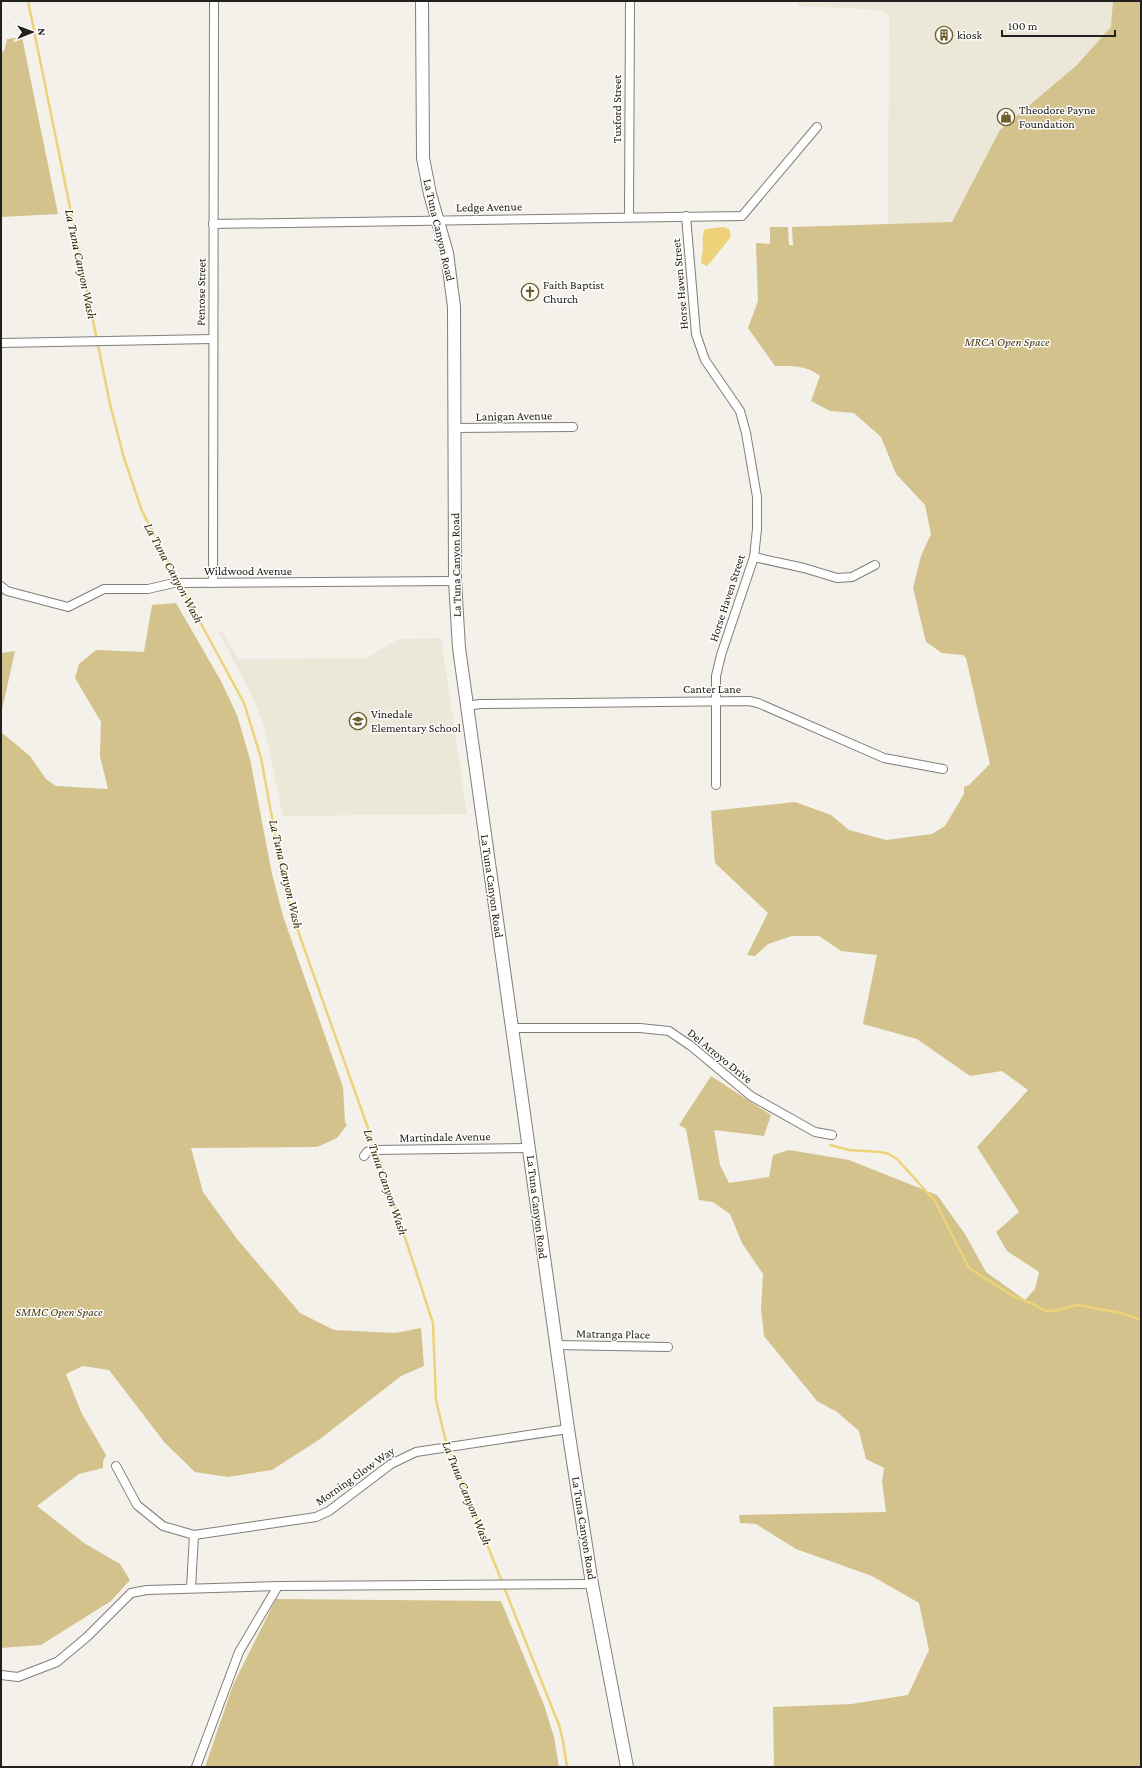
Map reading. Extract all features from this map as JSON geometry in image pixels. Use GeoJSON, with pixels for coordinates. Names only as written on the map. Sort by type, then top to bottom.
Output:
{"type":"FeatureCollection","features":[{"type":"Feature","properties":{"kind":"main road","name":"La Tuna Canyon Road"},"geometry":{"type":"LineString","coordinates":[[422,1],[422,149],[426,180],[447,254],[454,307],[455,581],[458,638],[568,1429],[592,1584],[627,1767]]}},
{"type":"Feature","properties":{"kind":"street","name":"Penrose Street"},"geometry":{"type":"LineString","coordinates":[[213,583],[212,339],[214,1]]}},
{"type":"Feature","properties":{"kind":"street","name":"Tuxford Street"},"geometry":{"type":"LineString","coordinates":[[629,217],[630,1]]}},
{"type":"Feature","properties":{"kind":"street","name":"Ledge Avenue"},"geometry":{"type":"LineString","coordinates":[[213,224],[742,216],[817,127]]}},
{"type":"Feature","properties":{"kind":"street","name":"Horse Haven Street"},"geometry":{"type":"LineString","coordinates":[[686,216],[696,334],[705,360],[738,407],[746,433],[756,497],[757,529],[754,557],[719,660],[716,676],[716,785]]}},
{"type":"Feature","properties":{"kind":"street"},"geometry":{"type":"LineString","coordinates":[[1,343],[212,339]]}},
{"type":"Feature","properties":{"kind":"street","name":"Lanigan Avenue"},"geometry":{"type":"LineString","coordinates":[[455,428],[573,427]]}},
{"type":"Feature","properties":{"kind":"street"},"geometry":{"type":"LineString","coordinates":[[754,557],[804,568],[837,578],[852,577],[875,564]]}},
{"type":"Feature","properties":{"kind":"street","name":"Wildwood Avenue"},"geometry":{"type":"LineString","coordinates":[[1,586],[7,591],[68,607],[104,589],[148,589],[174,583],[455,581]]}},
{"type":"Feature","properties":{"kind":"street","name":"Canter Lane"},"geometry":{"type":"LineString","coordinates":[[467,706],[480,704],[716,700],[758,703],[884,758],[943,769]]}},
{"type":"Feature","properties":{"kind":"street","name":"Del Arroyo Drive"},"geometry":{"type":"LineString","coordinates":[[513,1028],[640,1028],[669,1031],[691,1046],[751,1096],[815,1132],[832,1134]]}},
{"type":"Feature","properties":{"kind":"street","name":"Martindale Avenue"},"geometry":{"type":"LineString","coordinates":[[364,1156],[366,1152],[371,1150],[529,1148]]}},
{"type":"Feature","properties":{"kind":"street","name":"Matranga Place"},"geometry":{"type":"LineString","coordinates":[[556,1345],[668,1347]]}},
{"type":"Feature","properties":{"kind":"street","name":"Morning Glow Way"},"geometry":{"type":"LineString","coordinates":[[116,1466],[137,1505],[162,1526],[194,1536],[316,1517],[329,1511],[391,1464],[416,1452],[568,1429]]}},
{"type":"Feature","properties":{"kind":"street"},"geometry":{"type":"LineString","coordinates":[[191,1588],[194,1536]]}},
{"type":"Feature","properties":{"kind":"street"},"geometry":{"type":"LineString","coordinates":[[1,1675],[18,1677],[56,1662],[87,1637],[131,1593],[146,1590],[278,1586],[592,1584]]}},
{"type":"Feature","properties":{"kind":"street"},"geometry":{"type":"LineString","coordinates":[[196,1767],[239,1652],[278,1586]]}},
{"type":"Feature","properties":{"kind":"shaded area","name":"Theodore Payne Foundation"},"geometry":{"type":"Polygon","coordinates":[[[798,1],[1122,1],[1125,218],[888,224],[889,16],[882,11],[798,6],[798,1]]]}},
{"type":"Feature","properties":{"kind":"shaded area"},"geometry":{"type":"Polygon","coordinates":[[[723,227],[729,229],[731,235],[730,238],[707,266],[702,264],[701,258],[705,229],[723,227]]]}},
{"type":"Feature","properties":{"kind":"shaded area","name":"Vinedale Elementary School"},"geometry":{"type":"Polygon","coordinates":[[[222,631],[238,659],[367,658],[398,639],[441,638],[467,814],[283,816],[264,725],[251,693],[219,633],[222,631]]]}},
{"type":"Feature","properties":{"kind":"green space","name":"MRCA Open Space"},"geometry":{"type":"Polygon","coordinates":[[[1113,1],[1141,1],[1141,1767],[774,1767],[773,1707],[852,1704],[908,1695],[929,1650],[919,1603],[872,1576],[796,1549],[756,1524],[740,1523],[739,1515],[886,1512],[882,1482],[884,1468],[866,1459],[859,1431],[837,1412],[817,1401],[764,1336],[761,1308],[763,1274],[742,1243],[730,1214],[713,1202],[699,1200],[686,1129],[679,1125],[711,1076],[771,1115],[764,1136],[714,1130],[720,1165],[729,1183],[769,1177],[773,1155],[789,1150],[849,1160],[937,1195],[965,1234],[986,1272],[1025,1300],[1035,1289],[1039,1272],[1007,1251],[996,1232],[1019,1212],[977,1147],[1028,1090],[1002,1071],[970,1076],[917,1039],[863,1024],[877,955],[841,951],[819,936],[792,936],[768,944],[755,956],[747,955],[768,913],[715,863],[711,811],[795,802],[831,815],[849,830],[886,840],[932,834],[945,826],[964,794],[964,787],[969,785],[990,764],[966,658],[963,655],[942,653],[926,642],[913,588],[921,556],[931,534],[925,505],[896,474],[881,437],[854,413],[830,411],[811,401],[820,376],[815,372],[804,368],[793,366],[775,366],[748,328],[758,301],[756,243],[770,244],[770,227],[788,227],[789,245],[793,245],[792,227],[952,222],[1000,130],[1076,66],[1111,27],[1113,1]]]}},
{"type":"Feature","properties":{"kind":"green space"},"geometry":{"type":"Polygon","coordinates":[[[22,37],[58,214],[1,217],[1,53],[4,51],[7,39],[22,37]]]}},
{"type":"Feature","properties":{"kind":"green space","name":"SMMC Open Space"},"geometry":{"type":"Polygon","coordinates":[[[176,603],[221,681],[237,715],[250,759],[272,874],[283,916],[343,1087],[345,1122],[347,1125],[337,1138],[317,1147],[191,1148],[203,1192],[237,1239],[300,1313],[334,1330],[395,1333],[421,1328],[424,1366],[401,1376],[320,1439],[272,1470],[228,1477],[195,1472],[165,1443],[109,1370],[83,1366],[66,1374],[81,1412],[106,1455],[103,1461],[103,1468],[79,1474],[37,1506],[84,1543],[120,1564],[130,1580],[111,1601],[41,1645],[1,1648],[1,732],[30,756],[46,779],[56,786],[108,789],[100,756],[101,722],[75,678],[79,664],[96,650],[144,652],[152,605],[176,603]]]}},
{"type":"Feature","properties":{"kind":"green space"},"geometry":{"type":"Polygon","coordinates":[[[15,651],[1,714],[1,653],[15,651]]]}},
{"type":"Feature","properties":{"kind":"green space"},"geometry":{"type":"Polygon","coordinates":[[[276,1599],[501,1601],[544,1705],[554,1737],[559,1767],[205,1767],[233,1685],[276,1599]]]}},
{"type":"Feature","properties":{"kind":"waterway","name":"La Tuna Canyon Wash"},"geometry":{"type":"LineString","coordinates":[[28,1],[110,404],[124,458],[142,511],[178,580]]}},
{"type":"Feature","properties":{"kind":"waterway","name":"La Tuna Canyon Wash"},"geometry":{"type":"LineString","coordinates":[[180,585],[244,703],[261,758],[285,888],[292,914],[375,1148]]}},
{"type":"Feature","properties":{"kind":"waterway"},"geometry":{"type":"LineString","coordinates":[[830,1145],[849,1150],[880,1152],[889,1154],[897,1159],[935,1201],[969,1268],[1015,1297],[1033,1304],[1045,1311],[1055,1311],[1077,1305],[1121,1313],[1141,1320]]}},
{"type":"Feature","properties":{"kind":"waterway","name":"La Tuna Canyon Wash"},"geometry":{"type":"LineString","coordinates":[[377,1152],[433,1323],[436,1400],[445,1438],[502,1582]]}},
{"type":"Feature","properties":{"kind":"waterway","name":"La Tuna Canyon Wash"},"geometry":{"type":"LineString","coordinates":[[504,1587],[559,1725],[567,1767]]}},
{"type":"Feature","properties":{"kind":"place","name":"kiosk"},"geometry":{"type":"Point","coordinates":[944,35]}},
{"type":"Feature","properties":{"kind":"place","name":"Theodore Payne Foundation"},"geometry":{"type":"Point","coordinates":[1006,117]}},
{"type":"Feature","properties":{"kind":"place","name":"Faith Baptist Church"},"geometry":{"type":"Point","coordinates":[530,292]}},
{"type":"Feature","properties":{"kind":"place","name":"Vinedale Elementary School"},"geometry":{"type":"Point","coordinates":[358,721]}}]}
